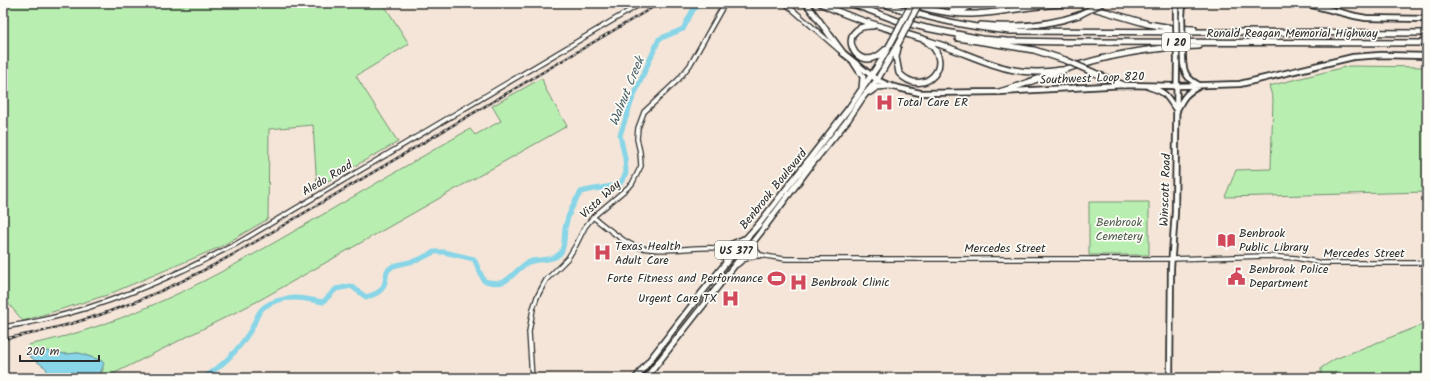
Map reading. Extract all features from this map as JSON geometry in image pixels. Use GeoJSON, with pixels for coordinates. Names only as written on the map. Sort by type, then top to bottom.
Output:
{"type":"FeatureCollection","features":[{"type":"Feature","properties":{"kind":"highway"},"geometry":{"type":"LineString","coordinates":[[806,3],[843,53]]}},
{"type":"Feature","properties":{"kind":"highway"},"geometry":{"type":"LineString","coordinates":[[820,3],[840,13],[947,47],[993,66],[1029,73],[1061,70]]}},
{"type":"Feature","properties":{"kind":"highway","name":"Ronald Reagan Memorial Highway"},"geometry":{"type":"LineString","coordinates":[[850,3],[892,19],[926,28],[982,39],[1016,42],[1427,43]]}},
{"type":"Feature","properties":{"kind":"highway","name":"Ronald Reagan Memorial Highway"},"geometry":{"type":"LineString","coordinates":[[881,3],[946,22],[993,30],[1027,32],[1427,33]]}},
{"type":"Feature","properties":{"kind":"highway"},"geometry":{"type":"LineString","coordinates":[[908,3],[935,11],[971,14],[1055,4],[1077,4],[1148,24],[1198,29],[1207,32]]}},
{"type":"Feature","properties":{"kind":"highway","name":"Benbrook Boulevard"},"geometry":{"type":"LineString","coordinates":[[646,378],[731,268],[753,242],[862,90],[892,42],[912,3]]}},
{"type":"Feature","properties":{"kind":"highway","name":"Benbrook Boulevard"},"geometry":{"type":"LineString","coordinates":[[636,378],[736,251],[847,121],[863,97],[877,80],[899,43],[919,3]]}},
{"type":"Feature","properties":{"kind":"highway"},"geometry":{"type":"LineString","coordinates":[[935,11],[963,10],[974,3]]}},
{"type":"Feature","properties":{"kind":"highway"},"geometry":{"type":"LineString","coordinates":[[946,22],[954,20],[985,25],[1024,26],[1056,22],[1078,15],[1102,3]]}},
{"type":"Feature","properties":{"kind":"highway"},"geometry":{"type":"LineString","coordinates":[[880,26],[865,26],[856,30],[851,40],[853,51],[863,59],[870,59],[877,57],[892,42]]}},
{"type":"Feature","properties":{"kind":"highway"},"geometry":{"type":"LineString","coordinates":[[926,28],[930,32],[1034,50],[1065,60],[1124,85]]}},
{"type":"Feature","properties":{"kind":"highway"},"geometry":{"type":"LineString","coordinates":[[899,43],[896,57],[899,73],[910,82],[924,82],[935,74],[939,63],[936,50],[932,45],[923,39]]}},
{"type":"Feature","properties":{"kind":"highway"},"geometry":{"type":"LineString","coordinates":[[999,92],[1022,86],[1061,70],[1128,53],[1164,48],[1203,46],[1213,43]]}},
{"type":"Feature","properties":{"kind":"highway"},"geometry":{"type":"LineString","coordinates":[[854,63],[863,77],[862,90]]}},
{"type":"Feature","properties":{"kind":"highway"},"geometry":{"type":"LineString","coordinates":[[863,97],[872,89],[882,86],[890,86]]}},
{"type":"Feature","properties":{"kind":"highway"},"geometry":{"type":"LineString","coordinates":[[726,264],[725,254],[720,248],[747,238]]}},
{"type":"Feature","properties":{"kind":"highway"},"geometry":{"type":"LineString","coordinates":[[731,268],[743,259],[758,255],[754,249],[753,242]]}},
{"type":"Feature","properties":{"kind":"main road","name":"Winscott Road"},"geometry":{"type":"LineString","coordinates":[[1170,378],[1171,259],[1175,212],[1177,112],[1176,3]]}},
{"type":"Feature","properties":{"kind":"main road"},"geometry":{"type":"LineString","coordinates":[[1183,3],[1183,68],[1190,80],[1201,85]]}},
{"type":"Feature","properties":{"kind":"main road"},"geometry":{"type":"LineString","coordinates":[[1304,3],[1366,18],[1427,19]]}},
{"type":"Feature","properties":{"kind":"main road","name":"Southwest Loop 820"},"geometry":{"type":"LineString","coordinates":[[843,53],[877,80],[890,86],[920,93],[999,92],[1124,85],[1177,86],[1240,84],[1341,59],[1361,56],[1427,56]]}},
{"type":"Feature","properties":{"kind":"main road"},"geometry":{"type":"LineString","coordinates":[[1143,85],[1160,90],[1165,94],[1177,112]]}},
{"type":"Feature","properties":{"kind":"main road"},"geometry":{"type":"LineString","coordinates":[[1177,112],[1187,93],[1201,85]]}},
{"type":"Feature","properties":{"kind":"street","name":"Aledo Road"},"geometry":{"type":"LineString","coordinates":[[3,327],[62,315],[116,297],[179,272],[236,244],[642,3]]}},
{"type":"Feature","properties":{"kind":"street","name":"Vista Way"},"geometry":{"type":"LineString","coordinates":[[532,378],[529,332],[533,309],[537,297],[546,280],[568,258],[585,227],[593,217],[632,184],[641,166],[637,139],[638,128],[644,112],[678,80],[690,65],[725,3]]}},
{"type":"Feature","properties":{"kind":"street","name":"Southwest Loop 820"},"geometry":{"type":"LineString","coordinates":[[785,3],[843,53]]}},
{"type":"Feature","properties":{"kind":"street","name":"Mercedes Street"},"geometry":{"type":"LineString","coordinates":[[593,217],[625,242],[635,246],[663,250],[720,248],[758,255],[803,259],[1171,259],[1266,256],[1296,258],[1322,264],[1427,263]]}},
{"type":"Feature","properties":{"kind":"green space"},"geometry":{"type":"Polygon","coordinates":[[[3,3],[383,3],[409,44],[356,76],[398,142],[317,187],[313,125],[269,129],[268,219],[220,247],[107,295],[23,321],[3,297],[3,3]]]}},
{"type":"Feature","properties":{"kind":"green space"},"geometry":{"type":"Polygon","coordinates":[[[1349,66],[1427,67],[1427,192],[1225,197],[1236,170],[1271,169],[1273,99],[1269,86],[1349,66]]]}},
{"type":"Feature","properties":{"kind":"green space"},"geometry":{"type":"Polygon","coordinates":[[[542,78],[545,88],[567,126],[258,301],[105,378],[98,378],[103,370],[102,361],[79,353],[66,354],[46,351],[31,354],[28,345],[66,336],[139,311],[174,296],[242,261],[470,129],[475,135],[501,121],[492,106],[542,78]]]}},
{"type":"Feature","properties":{"kind":"green space","name":"Benbrook Cemetery"},"geometry":{"type":"Polygon","coordinates":[[[1089,202],[1149,202],[1149,255],[1089,255],[1089,202]]]}},
{"type":"Feature","properties":{"kind":"green space"},"geometry":{"type":"Polygon","coordinates":[[[1427,287],[1427,318],[1421,289],[1427,287]]]}},
{"type":"Feature","properties":{"kind":"green space"},"geometry":{"type":"Polygon","coordinates":[[[1427,323],[1427,378],[1321,378],[1321,368],[1335,359],[1427,323]]]}},
{"type":"Feature","properties":{"kind":"water"},"geometry":{"type":"Polygon","coordinates":[[[46,351],[66,354],[79,353],[102,361],[104,364],[98,378],[39,378],[48,375],[46,368],[29,356],[31,354],[46,351]]]}},
{"type":"Feature","properties":{"kind":"waterway","name":"Walnut Creek"},"geometry":{"type":"LineString","coordinates":[[203,378],[224,362],[242,343],[262,309],[278,300],[300,298],[323,302],[336,289],[351,286],[366,297],[376,294],[384,285],[387,271],[393,266],[418,260],[434,252],[444,252],[474,259],[484,281],[496,283],[501,283],[510,278],[520,268],[532,261],[552,258],[558,255],[563,247],[565,228],[569,214],[581,192],[620,184],[626,173],[625,158],[620,135],[632,100],[659,39],[683,29],[693,10],[701,3]]}},
{"type":"Feature","properties":{"kind":"railway"},"geometry":{"type":"LineString","coordinates":[[3,339],[70,324],[102,314],[134,302],[195,275],[255,242],[660,3]]}},
{"type":"Feature","properties":{"kind":"place","name":"Total Care ER"},"geometry":{"type":"Point","coordinates":[884,102]}},
{"type":"Feature","properties":{"kind":"place","name":"Benbrook Public Library"},"geometry":{"type":"Point","coordinates":[1226,240]}},
{"type":"Feature","properties":{"kind":"place","name":"Texas Health Adult Care"},"geometry":{"type":"Point","coordinates":[602,253]}},
{"type":"Feature","properties":{"kind":"place","name":"Benbrook Police Department"},"geometry":{"type":"Point","coordinates":[1236,276]}},
{"type":"Feature","properties":{"kind":"place","name":"Forte Fitness and Performance"},"geometry":{"type":"Point","coordinates":[776,278]}},
{"type":"Feature","properties":{"kind":"place","name":"Benbrook Clinic"},"geometry":{"type":"Point","coordinates":[798,282]}},
{"type":"Feature","properties":{"kind":"place","name":"Urgent Care TX"},"geometry":{"type":"Point","coordinates":[730,298]}}]}
